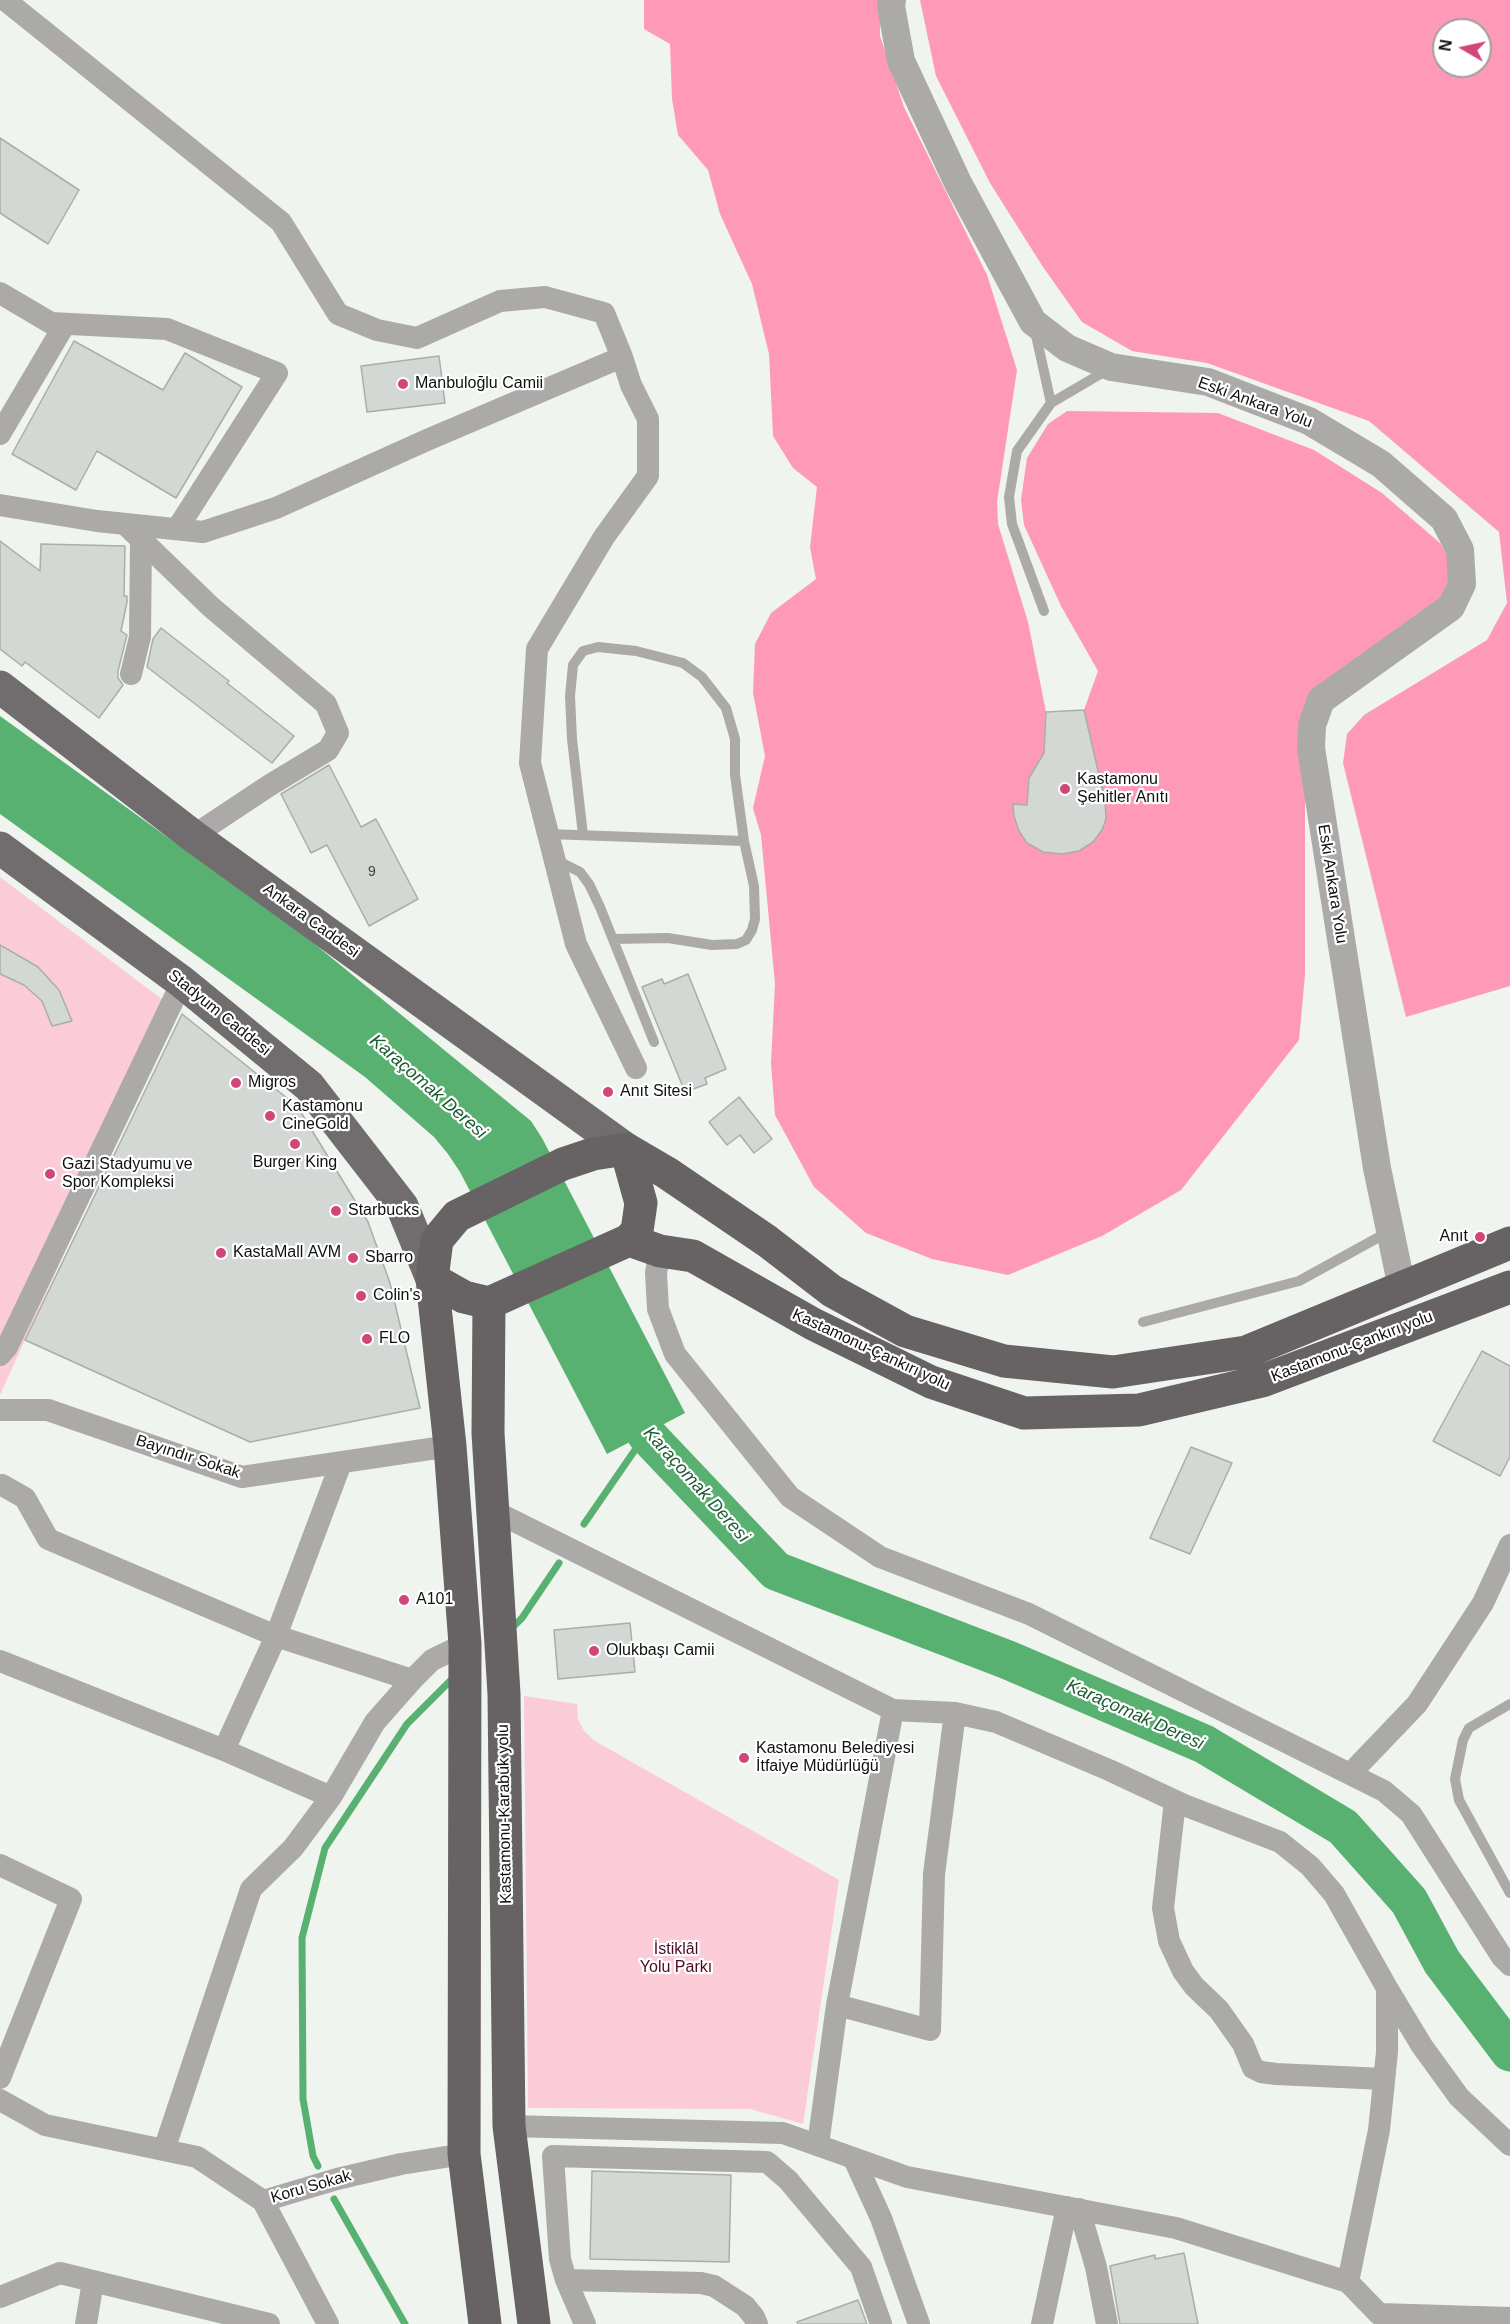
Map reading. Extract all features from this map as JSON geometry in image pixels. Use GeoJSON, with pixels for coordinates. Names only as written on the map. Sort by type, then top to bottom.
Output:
{"type":"FeatureCollection","features":[{"type":"Feature","properties":{"kind":"highway"},"geometry":{"type":"LineString","coordinates":[[432,1279],[464,1297],[489,1303],[629,1240],[637,1232],[642,1203],[626,1149],[593,1154],[563,1164],[457,1216],[436,1240],[432,1279],[450,1446],[465,1644],[464,2154],[485,2324]]}},
{"type":"Feature","properties":{"kind":"highway","name":"Kastamonu-Çankırı yolu"},"geometry":{"type":"LineString","coordinates":[[626,1149],[676,1180],[843,1297],[905,1331],[1004,1360],[1113,1372],[1246,1352],[1510,1243]]}},
{"type":"Feature","properties":{"kind":"highway","name":"Kastamonu-Çankırı yolu"},"geometry":{"type":"LineString","coordinates":[[629,1240],[660,1251],[693,1256],[813,1324],[931,1382],[1024,1413],[1139,1410],[1262,1381],[1510,1287]]}},
{"type":"Feature","properties":{"kind":"highway","name":"Kastamonu-Karabük yolu"},"geometry":{"type":"LineString","coordinates":[[489,1303],[488,1433],[504,1694],[509,2126],[534,2324]]}},
{"type":"Feature","properties":{"kind":"main road","name":"Ankara Caddesi"},"geometry":{"type":"LineString","coordinates":[[0,687],[193,836],[626,1149]]}},
{"type":"Feature","properties":{"kind":"main road","name":"Stadyum Caddesi"},"geometry":{"type":"LineString","coordinates":[[0,848],[182,982],[309,1086],[402,1206],[432,1279]]}},
{"type":"Feature","properties":{"kind":"street"},"geometry":{"type":"LineString","coordinates":[[5,0],[281,222],[339,314],[377,330],[417,338],[500,301],[544,297],[604,313],[631,385],[648,419],[648,476],[604,537],[537,650],[530,763],[576,944],[636,1068]]}},
{"type":"Feature","properties":{"kind":"street","name":"Eski Ankara Yolu"},"geometry":{"type":"LineString","coordinates":[[892,0],[891,6],[901,61],[958,183],[1033,322],[1067,348],[1111,367],[1208,382],[1309,421],[1381,464],[1444,519],[1460,550],[1462,584],[1451,607],[1321,700],[1312,724],[1311,748],[1377,1168],[1402,1288]]}},
{"type":"Feature","properties":{"kind":"street"},"geometry":{"type":"LineString","coordinates":[[0,293],[51,323],[167,329],[277,373],[177,529]]}},
{"type":"Feature","properties":{"kind":"street"},"geometry":{"type":"LineString","coordinates":[[0,434],[65,324]]}},
{"type":"Feature","properties":{"kind":"street"},"geometry":{"type":"LineString","coordinates":[[0,505],[133,532],[177,529],[203,532],[276,508],[426,440],[622,357]]}},
{"type":"Feature","properties":{"kind":"street"},"geometry":{"type":"LineString","coordinates":[[131,674],[140,637],[133,532]]}},
{"type":"Feature","properties":{"kind":"street"},"geometry":{"type":"LineString","coordinates":[[133,532],[211,607],[326,704],[338,733],[328,750],[193,836]]}},
{"type":"Feature","properties":{"kind":"street"},"geometry":{"type":"LineString","coordinates":[[0,1355],[12,1337],[182,982]]}},
{"type":"Feature","properties":{"kind":"street"},"geometry":{"type":"LineString","coordinates":[[660,1251],[656,1274],[658,1309],[675,1354],[790,1497],[880,1557],[1029,1614],[1384,1791],[1411,1814],[1502,1958],[1510,1965]]}},
{"type":"Feature","properties":{"kind":"street","name":"Bayındır Sokak"},"geometry":{"type":"LineString","coordinates":[[0,1410],[48,1410],[243,1477],[450,1446]]}},
{"type":"Feature","properties":{"kind":"street"},"geometry":{"type":"LineString","coordinates":[[224,1750],[276,1636],[341,1463]]}},
{"type":"Feature","properties":{"kind":"street"},"geometry":{"type":"LineString","coordinates":[[2,1485],[25,1498],[48,1539],[276,1636],[411,1680]]}},
{"type":"Feature","properties":{"kind":"street"},"geometry":{"type":"LineString","coordinates":[[492,1510],[893,1710],[955,1713],[996,1722],[1175,1801],[1280,1842],[1310,1866],[1334,1894],[1422,2046],[1459,2097],[1510,2145]]}},
{"type":"Feature","properties":{"kind":"street"},"geometry":{"type":"LineString","coordinates":[[1351,1773],[1417,1704],[1484,1603],[1510,1545]]}},
{"type":"Feature","properties":{"kind":"street"},"geometry":{"type":"LineString","coordinates":[[164,2150],[251,1889],[293,1848],[331,1797],[375,1722],[411,1680],[432,1659],[465,1644]]}},
{"type":"Feature","properties":{"kind":"street"},"geometry":{"type":"LineString","coordinates":[[0,1661],[224,1750],[331,1797]]}},
{"type":"Feature","properties":{"kind":"street"},"geometry":{"type":"LineString","coordinates":[[818,2145],[837,2005],[893,1710]]}},
{"type":"Feature","properties":{"kind":"street"},"geometry":{"type":"LineString","coordinates":[[837,2005],[930,2030],[934,1874],[955,1713]]}},
{"type":"Feature","properties":{"kind":"street"},"geometry":{"type":"LineString","coordinates":[[1175,1801],[1163,1908],[1169,1941],[1183,1971],[1194,1986],[1219,2010],[1243,2044],[1253,2068],[1261,2072],[1276,2074],[1384,2079]]}},
{"type":"Feature","properties":{"kind":"street"},"geometry":{"type":"LineString","coordinates":[[0,1865],[71,1899],[0,2078]]}},
{"type":"Feature","properties":{"kind":"street"},"geometry":{"type":"LineString","coordinates":[[1348,2282],[1379,2130],[1387,2052],[1387,1988]]}},
{"type":"Feature","properties":{"kind":"street","name":"Koru Sokak"},"geometry":{"type":"LineString","coordinates":[[0,2100],[45,2125],[197,2157],[263,2201],[358,2174],[401,2164],[464,2154]]}},
{"type":"Feature","properties":{"kind":"street"},"geometry":{"type":"LineString","coordinates":[[509,2126],[783,2133],[907,2176],[1176,2228],[1348,2282],[1379,2314],[1510,2319]]}},
{"type":"Feature","properties":{"kind":"street"},"geometry":{"type":"LineString","coordinates":[[551,2127],[560,2259],[566,2280],[585,2324]]}},
{"type":"Feature","properties":{"kind":"street"},"geometry":{"type":"LineString","coordinates":[[553,2156],[767,2162],[788,2180],[861,2267],[881,2324]]}},
{"type":"Feature","properties":{"kind":"street"},"geometry":{"type":"LineString","coordinates":[[854,2159],[881,2218],[919,2324]]}},
{"type":"Feature","properties":{"kind":"street"},"geometry":{"type":"LineString","coordinates":[[263,2201],[328,2324]]}},
{"type":"Feature","properties":{"kind":"street"},"geometry":{"type":"LineString","coordinates":[[1042,2324],[1073,2208]]}},
{"type":"Feature","properties":{"kind":"street"},"geometry":{"type":"LineString","coordinates":[[1073,2208],[1096,2267],[1107,2324]]}},
{"type":"Feature","properties":{"kind":"street"},"geometry":{"type":"LineString","coordinates":[[0,2297],[60,2273],[269,2324]]}},
{"type":"Feature","properties":{"kind":"street"},"geometry":{"type":"LineString","coordinates":[[566,2280],[701,2283],[714,2286],[745,2306],[754,2316],[757,2324]]}},
{"type":"Feature","properties":{"kind":"street"},"geometry":{"type":"LineString","coordinates":[[86,2324],[93,2281]]}},
{"type":"Feature","properties":{"kind":"lane"},"geometry":{"type":"LineString","coordinates":[[1033,322],[1051,404]]}},
{"type":"Feature","properties":{"kind":"lane"},"geometry":{"type":"LineString","coordinates":[[1044,611],[1012,524],[1009,497],[1017,452],[1051,404],[1111,367]]}},
{"type":"Feature","properties":{"kind":"lane"},"geometry":{"type":"LineString","coordinates":[[583,835],[572,739],[570,696],[573,665],[583,651],[598,647],[636,651],[683,663],[702,677],[726,708],[735,739],[735,775],[744,841],[754,886],[755,919],[746,940],[737,944],[712,945],[668,938],[613,939]]}},
{"type":"Feature","properties":{"kind":"lane"},"geometry":{"type":"LineString","coordinates":[[548,834],[744,841]]}},
{"type":"Feature","properties":{"kind":"lane"},"geometry":{"type":"LineString","coordinates":[[554,860],[580,872],[600,907],[654,1042]]}},
{"type":"Feature","properties":{"kind":"lane"},"geometry":{"type":"LineString","coordinates":[[1143,1322],[1299,1281],[1390,1231]]}},
{"type":"Feature","properties":{"kind":"lane"},"geometry":{"type":"LineString","coordinates":[[1510,1704],[1469,1728],[1462,1740],[1455,1779],[1459,1800],[1510,1893]]}},
{"type":"Feature","properties":{"kind":"green space","name":"Gazi Stadyumu ve Spor Kompleksi"},"geometry":{"type":"Polygon","coordinates":[[[0,877],[175,1009],[0,1395],[0,877]]]}},
{"type":"Feature","properties":{"kind":"green space","name":"İstiklâl Yolu Parkı"},"geometry":{"type":"Polygon","coordinates":[[[524,1696],[577,1704],[578,1719],[584,1731],[595,1741],[839,1880],[803,2124],[750,2109],[528,2108],[524,1696]]]}},
{"type":"Feature","properties":{"kind":"shaded area"},"geometry":{"type":"Polygon","coordinates":[[[644,0],[880,0],[880,36],[904,107],[987,275],[1017,370],[997,502],[998,524],[1028,622],[1046,712],[1044,753],[1030,778],[1027,805],[1013,805],[1019,831],[1027,843],[1043,852],[1062,854],[1079,851],[1093,842],[1102,830],[1106,819],[1105,801],[1084,710],[1098,671],[1061,606],[1024,525],[1021,500],[1027,458],[1048,424],[1067,411],[1218,413],[1314,450],[1382,493],[1440,543],[1452,563],[1455,585],[1334,692],[1305,761],[1305,975],[1299,1040],[1181,1190],[1102,1236],[1008,1275],[932,1259],[866,1233],[814,1187],[775,1115],[771,1063],[775,984],[761,835],[753,808],[765,756],[753,693],[755,644],[771,613],[816,579],[810,547],[817,487],[793,468],[773,436],[769,354],[752,284],[720,214],[708,170],[678,135],[672,99],[670,44],[644,29],[644,0]]]}},
{"type":"Feature","properties":{"kind":"shaded area"},"geometry":{"type":"Polygon","coordinates":[[[920,0],[1510,0],[1510,986],[1406,1017],[1343,763],[1347,734],[1364,715],[1487,640],[1507,603],[1499,532],[1369,421],[1207,363],[1132,351],[1082,322],[1043,267],[990,183],[936,76],[920,0]]]}},
{"type":"Feature","properties":{"kind":"water"},"geometry":{"type":"Polygon","coordinates":[[[0,716],[311,941],[531,1121],[685,1413],[607,1454],[460,1172],[448,1154],[434,1137],[365,1077],[0,814],[0,716]]]}},
{"type":"Feature","properties":{"kind":"building"},"geometry":{"type":"Polygon","coordinates":[[[0,138],[79,190],[48,244],[0,213],[0,138]]]}},
{"type":"Feature","properties":{"kind":"building"},"geometry":{"type":"Polygon","coordinates":[[[74,341],[163,390],[185,353],[242,387],[176,498],[97,451],[76,490],[12,454],[74,341]]]}},
{"type":"Feature","properties":{"kind":"building","name":"Manbuloğlu Camii"},"geometry":{"type":"Polygon","coordinates":[[[439,356],[445,403],[367,412],[361,366],[439,356]]]}},
{"type":"Feature","properties":{"kind":"building"},"geometry":{"type":"Polygon","coordinates":[[[0,541],[40,571],[41,544],[125,546],[124,596],[127,596],[127,602],[121,631],[127,635],[118,671],[118,678],[123,685],[99,718],[25,662],[22,666],[0,649],[0,541]]]}},
{"type":"Feature","properties":{"kind":"building"},"geometry":{"type":"Polygon","coordinates":[[[161,628],[294,736],[272,763],[147,667],[153,639],[161,628]]]}},
{"type":"Feature","properties":{"kind":"building","name":"Kastamonu Şehitler Anıtı"},"geometry":{"type":"Polygon","coordinates":[[[1084,710],[1105,801],[1106,819],[1102,830],[1093,842],[1079,851],[1062,854],[1043,852],[1027,843],[1019,831],[1013,804],[1027,805],[1029,778],[1044,753],[1046,712],[1084,710]]]}},
{"type":"Feature","properties":{"kind":"building"},"geometry":{"type":"Polygon","coordinates":[[[329,765],[361,827],[376,819],[418,899],[369,926],[327,845],[311,853],[281,794],[329,765]]]}},
{"type":"Feature","properties":{"kind":"building"},"geometry":{"type":"Polygon","coordinates":[[[0,945],[38,967],[59,990],[72,1021],[52,1026],[42,1001],[24,985],[0,974],[0,945]]]}},
{"type":"Feature","properties":{"kind":"building"},"geometry":{"type":"Polygon","coordinates":[[[688,974],[726,1069],[705,1078],[707,1084],[685,1092],[642,987],[662,979],[664,984],[688,974]]]}},
{"type":"Feature","properties":{"kind":"building","name":"KastaMall AVM"},"geometry":{"type":"Polygon","coordinates":[[[182,1014],[297,1106],[368,1222],[390,1283],[420,1408],[250,1442],[25,1340],[182,1014]]]}},
{"type":"Feature","properties":{"kind":"building"},"geometry":{"type":"Polygon","coordinates":[[[739,1097],[772,1139],[754,1153],[740,1135],[727,1145],[709,1122],[739,1097]]]}},
{"type":"Feature","properties":{"kind":"building"},"geometry":{"type":"Polygon","coordinates":[[[1482,1351],[1510,1366],[1510,1457],[1500,1476],[1433,1441],[1482,1351]]]}},
{"type":"Feature","properties":{"kind":"building"},"geometry":{"type":"Polygon","coordinates":[[[1191,1447],[1232,1463],[1190,1554],[1150,1538],[1191,1447]]]}},
{"type":"Feature","properties":{"kind":"building","name":"Olukbaşı Camii"},"geometry":{"type":"Polygon","coordinates":[[[630,1623],[635,1672],[558,1679],[554,1630],[630,1623]]]}},
{"type":"Feature","properties":{"kind":"building"},"geometry":{"type":"Polygon","coordinates":[[[592,2171],[731,2175],[729,2262],[590,2259],[592,2171]]]}},
{"type":"Feature","properties":{"kind":"building"},"geometry":{"type":"Polygon","coordinates":[[[1184,2253],[1198,2324],[1120,2324],[1110,2266],[1155,2255],[1155,2259],[1184,2253]]]}},
{"type":"Feature","properties":{"kind":"building"},"geometry":{"type":"Polygon","coordinates":[[[858,2300],[867,2324],[798,2324],[797,2322],[858,2300]]]}},
{"type":"Feature","properties":{"kind":"waterway","name":"Karaçomak Deresi"},"geometry":{"type":"LineString","coordinates":[[622,1387],[646,1434],[776,1571],[1008,1660],[1204,1744],[1343,1827],[1409,1901],[1442,1962],[1510,2052]]}},
{"type":"Feature","properties":{"kind":"waterway"},"geometry":{"type":"LineString","coordinates":[[584,1524],[646,1434]]}},
{"type":"Feature","properties":{"kind":"waterway"},"geometry":{"type":"LineString","coordinates":[[512,1628],[522,1618],[559,1563]]}},
{"type":"Feature","properties":{"kind":"waterway"},"geometry":{"type":"LineString","coordinates":[[318,2166],[313,2156],[303,2099],[302,1938],[325,1848],[407,1724],[451,1680]]}},
{"type":"Feature","properties":{"kind":"waterway"},"geometry":{"type":"LineString","coordinates":[[334,2199],[405,2324]]}},
{"type":"Feature","properties":{"kind":"place","name":"Manbuloğlu Camii"},"geometry":{"type":"Point","coordinates":[403,384]}},
{"type":"Feature","properties":{"kind":"place","name":"Kastamonu Şehitler Anıtı"},"geometry":{"type":"Point","coordinates":[1065,789]}},
{"type":"Feature","properties":{"kind":"place","name":"Migros"},"geometry":{"type":"Point","coordinates":[236,1083]}},
{"type":"Feature","properties":{"kind":"place","name":"Anıt Sitesi"},"geometry":{"type":"Point","coordinates":[608,1092]}},
{"type":"Feature","properties":{"kind":"place","name":"Kastamonu CineGold"},"geometry":{"type":"Point","coordinates":[270,1116]}},
{"type":"Feature","properties":{"kind":"place","name":"Burger King"},"geometry":{"type":"Point","coordinates":[295,1144]}},
{"type":"Feature","properties":{"kind":"place","name":"Gazi Stadyumu ve Spor Kompleksi"},"geometry":{"type":"Point","coordinates":[50,1174]}},
{"type":"Feature","properties":{"kind":"place","name":"Starbucks"},"geometry":{"type":"Point","coordinates":[336,1211]}},
{"type":"Feature","properties":{"kind":"place","name":"Anıt"},"geometry":{"type":"Point","coordinates":[1480,1237]}},
{"type":"Feature","properties":{"kind":"place","name":"KastaMall AVM"},"geometry":{"type":"Point","coordinates":[221,1253]}},
{"type":"Feature","properties":{"kind":"place","name":"Sbarro"},"geometry":{"type":"Point","coordinates":[353,1258]}},
{"type":"Feature","properties":{"kind":"place","name":"Colin's"},"geometry":{"type":"Point","coordinates":[361,1296]}},
{"type":"Feature","properties":{"kind":"place","name":"FLO"},"geometry":{"type":"Point","coordinates":[367,1339]}},
{"type":"Feature","properties":{"kind":"place","name":"A101"},"geometry":{"type":"Point","coordinates":[404,1600]}},
{"type":"Feature","properties":{"kind":"place","name":"Olukbaşı Camii"},"geometry":{"type":"Point","coordinates":[594,1651]}},
{"type":"Feature","properties":{"kind":"place","name":"Kastamonu Belediyesi İtfaiye Müdürlüğü"},"geometry":{"type":"Point","coordinates":[744,1758]}}]}
